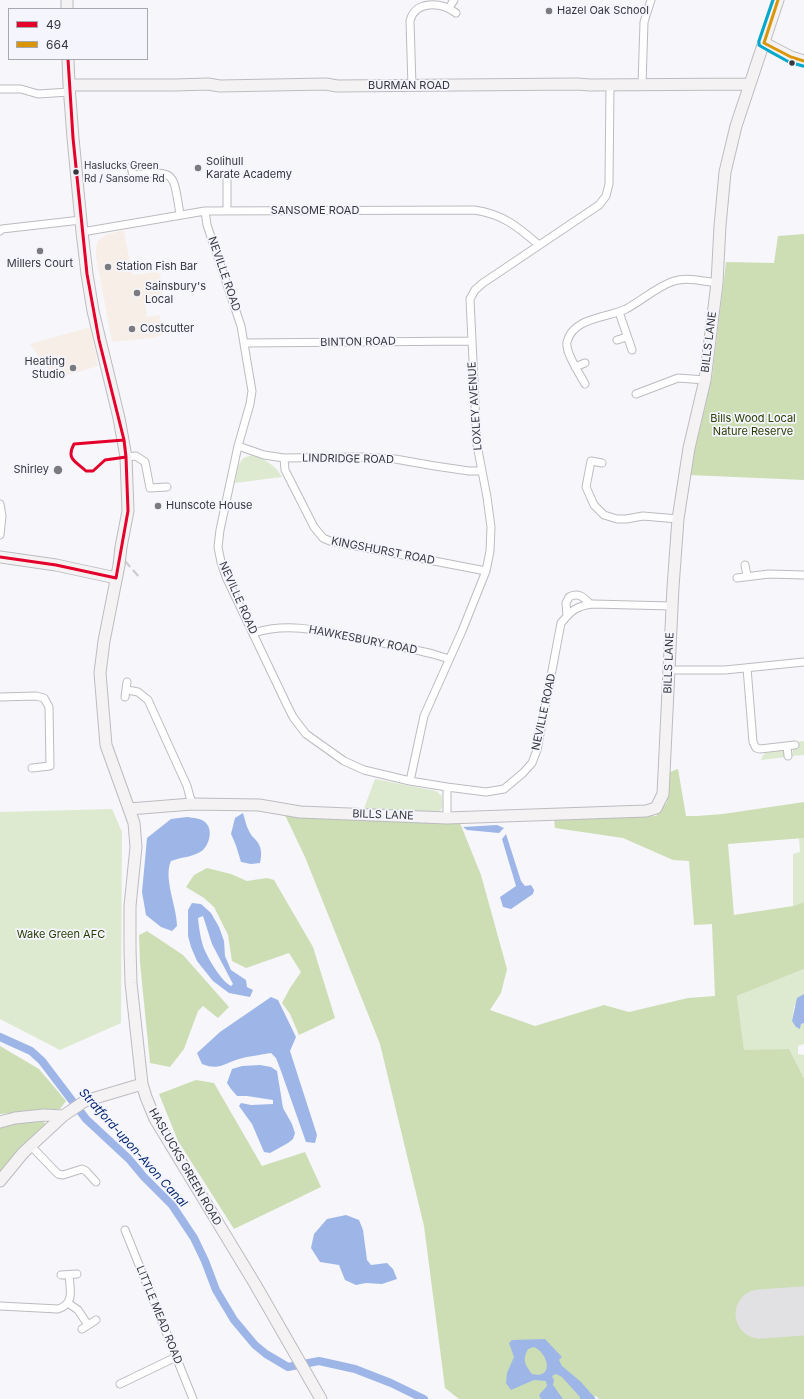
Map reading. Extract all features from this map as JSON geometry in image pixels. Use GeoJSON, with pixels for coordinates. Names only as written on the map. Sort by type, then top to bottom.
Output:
{"type":"FeatureCollection","features":[{"type":"Feature","properties":{"kind":"street"},"geometry":{"type":"LineString","coordinates":[[449,8],[454,0]]}},
{"type":"Feature","properties":{"kind":"street"},"geometry":{"type":"LineString","coordinates":[[642,85],[644,22],[651,0]]}},
{"type":"Feature","properties":{"kind":"street","name":"BILLS LANE"},"geometry":{"type":"LineString","coordinates":[[129,810],[192,804],[259,805],[300,812],[447,818],[646,812],[656,808],[663,794],[672,606],[678,519],[689,448],[705,380],[717,282],[725,172],[736,126],[778,0]]}},
{"type":"Feature","properties":{"kind":"street"},"geometry":{"type":"LineString","coordinates":[[412,86],[410,20],[414,9],[423,4],[438,4],[449,8],[456,13]]}},
{"type":"Feature","properties":{"kind":"street"},"geometry":{"type":"LineString","coordinates":[[764,43],[791,57],[804,61]]}},
{"type":"Feature","properties":{"kind":"street","name":"HASLUCKS GREEN ROAD"},"geometry":{"type":"LineString","coordinates":[[68,60],[69,89],[82,232],[93,310],[119,418],[126,457],[128,511],[104,640],[100,673],[106,745],[134,823],[136,847],[130,906],[131,983],[142,1084],[155,1119],[255,1284],[292,1351],[321,1399]]}},
{"type":"Feature","properties":{"kind":"street","name":"BURMAN ROAD"},"geometry":{"type":"LineString","coordinates":[[69,89],[208,84],[220,86],[326,84],[336,86],[412,86],[750,84]]}},
{"type":"Feature","properties":{"kind":"street","name":"LOXLEY AVENUE"},"geometry":{"type":"LineString","coordinates":[[410,781],[424,716],[462,631],[486,571],[490,551],[491,527],[477,445],[470,299],[475,290],[483,283],[599,205],[606,196],[610,184],[610,85]]}},
{"type":"Feature","properties":{"kind":"street"},"geometry":{"type":"LineString","coordinates":[[0,89],[21,89],[38,94],[69,89]]}},
{"type":"Feature","properties":{"kind":"street"},"geometry":{"type":"LineString","coordinates":[[131,167],[133,175],[162,172],[171,176],[175,184],[180,214]]}},
{"type":"Feature","properties":{"kind":"street"},"geometry":{"type":"LineString","coordinates":[[227,180],[227,211]]}},
{"type":"Feature","properties":{"kind":"street","name":"SANSOME ROAD"},"geometry":{"type":"LineString","coordinates":[[82,232],[204,211],[474,210],[489,212],[501,218],[519,228],[539,245]]}},
{"type":"Feature","properties":{"kind":"street","name":"NEVILLE ROAD"},"geometry":{"type":"LineString","coordinates":[[204,211],[207,226],[241,326],[252,391],[250,404],[238,446],[220,530],[218,547],[226,576],[293,717],[306,734],[344,761],[364,770],[410,781],[447,787],[486,792],[504,789],[523,773],[532,763],[537,750],[561,623],[567,616],[580,606],[590,604],[672,606]]}},
{"type":"Feature","properties":{"kind":"street"},"geometry":{"type":"LineString","coordinates":[[0,231],[2,229],[81,220]]}},
{"type":"Feature","properties":{"kind":"street"},"geometry":{"type":"LineString","coordinates":[[585,384],[569,354],[567,344],[575,329],[591,319],[618,312],[636,303],[656,288],[674,281],[688,280],[717,282]]}},
{"type":"Feature","properties":{"kind":"street"},"geometry":{"type":"LineString","coordinates":[[618,312],[632,350]]}},
{"type":"Feature","properties":{"kind":"street"},"geometry":{"type":"LineString","coordinates":[[617,340],[627,337]]}},
{"type":"Feature","properties":{"kind":"street","name":"BINTON ROAD"},"geometry":{"type":"LineString","coordinates":[[244,342],[471,341]]}},
{"type":"Feature","properties":{"kind":"street"},"geometry":{"type":"LineString","coordinates":[[575,367],[585,363]]}},
{"type":"Feature","properties":{"kind":"street"},"geometry":{"type":"LineString","coordinates":[[636,394],[678,378],[705,380]]}},
{"type":"Feature","properties":{"kind":"street","name":"LINDRIDGE ROAD"},"geometry":{"type":"LineString","coordinates":[[238,446],[264,455],[284,458],[360,457],[395,459],[469,471],[482,471]]}},
{"type":"Feature","properties":{"kind":"street"},"geometry":{"type":"LineString","coordinates":[[126,457],[136,456],[145,462],[150,488],[167,488]]}},
{"type":"Feature","properties":{"kind":"street","name":"KINGSHURST ROAD"},"geometry":{"type":"LineString","coordinates":[[284,458],[285,470],[314,527],[323,538],[330,541],[486,571]]}},
{"type":"Feature","properties":{"kind":"street"},"geometry":{"type":"LineString","coordinates":[[602,463],[591,461],[586,487],[594,505],[604,515],[617,519],[643,516],[678,519]]}},
{"type":"Feature","properties":{"kind":"street"},"geometry":{"type":"LineString","coordinates":[[0,504],[2,516],[0,535]]}},
{"type":"Feature","properties":{"kind":"street"},"geometry":{"type":"LineString","coordinates":[[0,557],[56,565],[116,578]]}},
{"type":"Feature","properties":{"kind":"street"},"geometry":{"type":"LineString","coordinates":[[745,565],[747,576]]}},
{"type":"Feature","properties":{"kind":"street"},"geometry":{"type":"LineString","coordinates":[[737,578],[769,574],[804,575]]}},
{"type":"Feature","properties":{"kind":"street","name":"NEVILLE ROAD"},"geometry":{"type":"LineString","coordinates":[[567,616],[566,603],[569,597],[576,594],[579,595],[590,604]]}},
{"type":"Feature","properties":{"kind":"street","name":"HAWKESBURY ROAD"},"geometry":{"type":"LineString","coordinates":[[254,633],[268,629],[290,628],[320,630],[433,654],[449,659]]}},
{"type":"Feature","properties":{"kind":"street"},"geometry":{"type":"LineString","coordinates":[[669,670],[725,670],[804,662]]}},
{"type":"Feature","properties":{"kind":"street"},"geometry":{"type":"LineString","coordinates":[[747,668],[753,742],[756,748],[760,749],[795,745]]}},
{"type":"Feature","properties":{"kind":"street"},"geometry":{"type":"LineString","coordinates":[[125,697],[127,686],[148,700],[188,786],[192,804]]}},
{"type":"Feature","properties":{"kind":"street"},"geometry":{"type":"LineString","coordinates":[[0,697],[36,696],[44,698],[49,707],[50,766],[32,768]]}},
{"type":"Feature","properties":{"kind":"street"},"geometry":{"type":"LineString","coordinates":[[787,746],[788,756]]}},
{"type":"Feature","properties":{"kind":"street"},"geometry":{"type":"LineString","coordinates":[[447,787],[447,818]]}},
{"type":"Feature","properties":{"kind":"street"},"geometry":{"type":"LineString","coordinates":[[0,1181],[31,1146],[63,1116],[76,1107],[85,1101],[142,1084]]}},
{"type":"Feature","properties":{"kind":"street"},"geometry":{"type":"LineString","coordinates":[[0,1122],[15,1118],[44,1115],[63,1116]]}},
{"type":"Feature","properties":{"kind":"street"},"geometry":{"type":"LineString","coordinates":[[31,1146],[58,1174],[63,1175],[82,1169],[96,1182]]}},
{"type":"Feature","properties":{"kind":"street","name":"LITTLE MEAD ROAD"},"geometry":{"type":"LineString","coordinates":[[125,1230],[193,1399]]}},
{"type":"Feature","properties":{"kind":"street"},"geometry":{"type":"LineString","coordinates":[[61,1275],[77,1274]]}},
{"type":"Feature","properties":{"kind":"street"},"geometry":{"type":"LineString","coordinates":[[0,1306],[58,1309],[64,1307],[70,1300],[69,1275]]}},
{"type":"Feature","properties":{"kind":"street"},"geometry":{"type":"LineString","coordinates":[[68,1303],[78,1310],[85,1327],[96,1320]]}},
{"type":"Feature","properties":{"kind":"street"},"geometry":{"type":"LineString","coordinates":[[120,1384],[176,1357]]}},
{"type":"Feature","properties":{"kind":"shaded area"},"geometry":{"type":"Polygon","coordinates":[[[124,230],[132,275],[156,272],[160,274],[163,299],[145,304],[147,317],[160,315],[162,335],[153,338],[112,342],[96,257],[96,248],[98,241],[105,235],[124,230]]]}},
{"type":"Feature","properties":{"kind":"shaded area"},"geometry":{"type":"Polygon","coordinates":[[[91,327],[98,366],[55,379],[30,344],[91,327]]]}},
{"type":"Feature","properties":{"kind":"green space","name":"Bills Wood Local Nature Reserve"},"geometry":{"type":"Polygon","coordinates":[[[804,234],[804,480],[689,475],[712,377],[726,262],[774,263],[778,236],[804,234]]]}},
{"type":"Feature","properties":{"kind":"green space"},"geometry":{"type":"Polygon","coordinates":[[[254,455],[270,464],[282,477],[235,483],[241,461],[248,456],[254,455]]]}},
{"type":"Feature","properties":{"kind":"green space"},"geometry":{"type":"Polygon","coordinates":[[[804,741],[804,755],[792,756],[793,750],[798,748],[797,742],[804,741]]]}},
{"type":"Feature","properties":{"kind":"green space"},"geometry":{"type":"Polygon","coordinates":[[[771,750],[780,750],[784,752],[786,757],[761,760],[765,754],[771,750]]]}},
{"type":"Feature","properties":{"kind":"green space"},"geometry":{"type":"Polygon","coordinates":[[[678,769],[686,816],[723,814],[804,802],[804,838],[728,844],[734,915],[793,906],[804,902],[804,969],[737,996],[744,1050],[789,1049],[804,1078],[804,1298],[752,1302],[758,1330],[804,1328],[804,1399],[599,1399],[596,1396],[590,1399],[459,1399],[445,1388],[424,1226],[380,1044],[305,857],[285,815],[302,817],[460,823],[481,875],[507,969],[501,993],[490,1010],[535,1026],[604,1005],[629,1012],[688,998],[715,996],[712,924],[694,925],[689,861],[673,860],[623,838],[555,828],[554,819],[656,816],[667,802],[670,772],[678,769]]]}},
{"type":"Feature","properties":{"kind":"green space"},"geometry":{"type":"Polygon","coordinates":[[[375,779],[436,791],[442,796],[442,808],[439,812],[363,811],[375,779]]]}},
{"type":"Feature","properties":{"kind":"green space","name":"Wake Green AFC"},"geometry":{"type":"Polygon","coordinates":[[[112,809],[122,832],[121,1023],[60,1050],[0,1019],[0,812],[112,809]]]}},
{"type":"Feature","properties":{"kind":"green space"},"geometry":{"type":"Polygon","coordinates":[[[799,838],[804,838],[804,902],[793,906],[793,854],[800,852],[799,838]]]}},
{"type":"Feature","properties":{"kind":"green space"},"geometry":{"type":"Polygon","coordinates":[[[207,868],[231,874],[247,881],[267,878],[274,880],[313,947],[335,1018],[299,1035],[290,1014],[282,1003],[301,972],[289,953],[246,968],[232,961],[228,935],[214,907],[204,898],[186,887],[194,875],[207,868]]]}},
{"type":"Feature","properties":{"kind":"green space"},"geometry":{"type":"Polygon","coordinates":[[[147,931],[183,955],[229,1007],[218,1018],[203,1006],[198,1011],[184,1049],[170,1067],[150,1063],[140,963],[139,935],[147,931]]]}},
{"type":"Feature","properties":{"kind":"green space"},"geometry":{"type":"Polygon","coordinates":[[[804,969],[804,994],[794,1007],[792,1021],[800,1028],[801,1024],[804,1023],[804,1044],[798,1046],[798,1054],[804,1055],[804,1078],[789,1049],[744,1051],[737,996],[804,969]]]}},
{"type":"Feature","properties":{"kind":"green space"},"geometry":{"type":"Polygon","coordinates":[[[0,1046],[39,1069],[66,1101],[60,1109],[0,1114],[0,1046]]]}},
{"type":"Feature","properties":{"kind":"green space"},"geometry":{"type":"Polygon","coordinates":[[[196,1080],[214,1083],[262,1166],[305,1152],[321,1187],[234,1229],[178,1141],[159,1094],[196,1080]]]}},
{"type":"Feature","properties":{"kind":"green space"},"geometry":{"type":"Polygon","coordinates":[[[41,1120],[46,1124],[14,1157],[0,1175],[0,1125],[41,1120]]]}},
{"type":"Feature","properties":{"kind":"green space"},"geometry":{"type":"Polygon","coordinates":[[[804,1298],[804,1328],[758,1330],[752,1302],[804,1298]]]}},
{"type":"Feature","properties":{"kind":"water"},"geometry":{"type":"Polygon","coordinates":[[[243,813],[248,829],[260,847],[260,863],[251,864],[241,862],[231,834],[235,818],[243,813]]]}},
{"type":"Feature","properties":{"kind":"water"},"geometry":{"type":"Polygon","coordinates":[[[187,817],[199,819],[205,822],[209,828],[210,836],[207,844],[200,852],[192,856],[171,861],[169,868],[169,884],[177,926],[172,931],[161,927],[146,915],[142,892],[147,838],[171,819],[187,817]]]}},
{"type":"Feature","properties":{"kind":"water"},"geometry":{"type":"Polygon","coordinates":[[[497,825],[504,828],[499,833],[467,830],[463,827],[497,825]]]}},
{"type":"Feature","properties":{"kind":"water"},"geometry":{"type":"Polygon","coordinates":[[[506,834],[521,881],[525,886],[531,885],[534,890],[533,894],[511,909],[503,907],[500,897],[516,886],[502,839],[506,834]]]}},
{"type":"Feature","properties":{"kind":"water"},"geometry":{"type":"Polygon","coordinates":[[[192,903],[201,904],[211,913],[219,927],[224,941],[225,956],[231,970],[246,980],[247,987],[253,990],[250,997],[229,993],[213,981],[197,961],[188,936],[188,910],[192,903]],[[203,916],[198,918],[201,939],[205,951],[219,974],[231,986],[233,984],[212,944],[203,916]]]}},
{"type":"Feature","properties":{"kind":"water"},"geometry":{"type":"Polygon","coordinates":[[[804,994],[804,1023],[801,1024],[800,1029],[796,1027],[792,1021],[797,998],[804,994]]]}},
{"type":"Feature","properties":{"kind":"water"},"geometry":{"type":"Polygon","coordinates":[[[271,997],[278,1000],[296,1037],[290,1051],[317,1135],[315,1143],[306,1142],[276,1058],[271,1053],[243,1058],[222,1066],[213,1067],[202,1064],[197,1053],[220,1032],[271,997]]]}},
{"type":"Feature","properties":{"kind":"water"},"geometry":{"type":"Polygon","coordinates":[[[260,1065],[271,1067],[277,1071],[283,1108],[295,1133],[293,1139],[288,1143],[270,1153],[264,1152],[252,1124],[239,1106],[241,1103],[251,1105],[273,1104],[273,1100],[237,1096],[227,1083],[232,1069],[242,1066],[260,1065]]]}},
{"type":"Feature","properties":{"kind":"water"},"geometry":{"type":"Polygon","coordinates":[[[346,1215],[359,1220],[363,1230],[367,1260],[371,1265],[387,1263],[393,1269],[397,1279],[382,1284],[366,1283],[356,1285],[345,1280],[339,1265],[320,1262],[311,1248],[314,1234],[327,1219],[346,1215]]]}},
{"type":"Feature","properties":{"kind":"water"},"geometry":{"type":"Polygon","coordinates":[[[545,1339],[562,1357],[559,1360],[562,1366],[581,1382],[596,1399],[580,1399],[580,1397],[562,1377],[556,1374],[552,1376],[554,1380],[553,1385],[563,1399],[541,1399],[539,1395],[547,1386],[546,1381],[534,1380],[511,1390],[506,1383],[507,1373],[514,1357],[509,1343],[512,1340],[545,1339]],[[534,1347],[528,1349],[525,1362],[532,1374],[539,1375],[544,1373],[547,1365],[546,1359],[539,1350],[534,1347]]]}},
{"type":"Feature","properties":{"kind":"waterway","name":"Stratford-upon-Avon Canal"},"geometry":{"type":"LineString","coordinates":[[0,1037],[31,1051],[42,1061],[86,1119],[129,1159],[144,1177],[172,1205],[194,1238],[216,1290],[234,1320],[255,1345],[266,1354],[288,1367],[319,1361],[355,1369],[391,1383],[424,1399]]}},
{"type":"Feature","properties":{"kind":"runway"},"geometry":{"type":"LineString","coordinates":[[760,1314],[804,1311]]}},
{"type":"Feature","properties":{"kind":"railway"},"geometry":{"type":"LineString","coordinates":[[117,552],[140,578]]}},
{"type":"Feature","properties":{"kind":"transit line"},"geometry":{"type":"LineString","coordinates":[[773,0],[759,45],[789,62],[803,66]]}},
{"type":"Feature","properties":{"kind":"transit line","name":"664"},"geometry":{"type":"LineString","coordinates":[[778,0],[764,43],[791,57],[804,61]]}},
{"type":"Feature","properties":{"kind":"transit line","name":"49"},"geometry":{"type":"LineString","coordinates":[[0,557],[56,565],[116,578],[128,511],[124,440],[99,340],[87,274],[73,138],[68,60]]}},
{"type":"Feature","properties":{"kind":"transit line","name":"49"},"geometry":{"type":"LineString","coordinates":[[124,440],[74,444],[71,456],[75,462],[86,471],[93,471],[105,460],[126,457]]}},
{"type":"Feature","properties":{"kind":"place","name":"Hazel Oak School"},"geometry":{"type":"Point","coordinates":[549,11]}},
{"type":"Feature","properties":{"kind":"place","name":"Solihull Karate Academy"},"geometry":{"type":"Point","coordinates":[198,168]}},
{"type":"Feature","properties":{"kind":"place","name":"Haslucks Green Rd / Sansome Rd"},"geometry":{"type":"Point","coordinates":[76,172]}},
{"type":"Feature","properties":{"kind":"place","name":"Millers Court"},"geometry":{"type":"Point","coordinates":[40,251]}},
{"type":"Feature","properties":{"kind":"place","name":"Station Fish Bar"},"geometry":{"type":"Point","coordinates":[108,267]}},
{"type":"Feature","properties":{"kind":"place","name":"Sainsbury's Local"},"geometry":{"type":"Point","coordinates":[137,293]}},
{"type":"Feature","properties":{"kind":"place","name":"Costcutter"},"geometry":{"type":"Point","coordinates":[132,329]}},
{"type":"Feature","properties":{"kind":"place","name":"Heating Studio"},"geometry":{"type":"Point","coordinates":[73,368]}},
{"type":"Feature","properties":{"kind":"place","name":"Shirley"},"geometry":{"type":"Point","coordinates":[58,470]}},
{"type":"Feature","properties":{"kind":"place","name":"Hunscote House"},"geometry":{"type":"Point","coordinates":[158,506]}}]}
